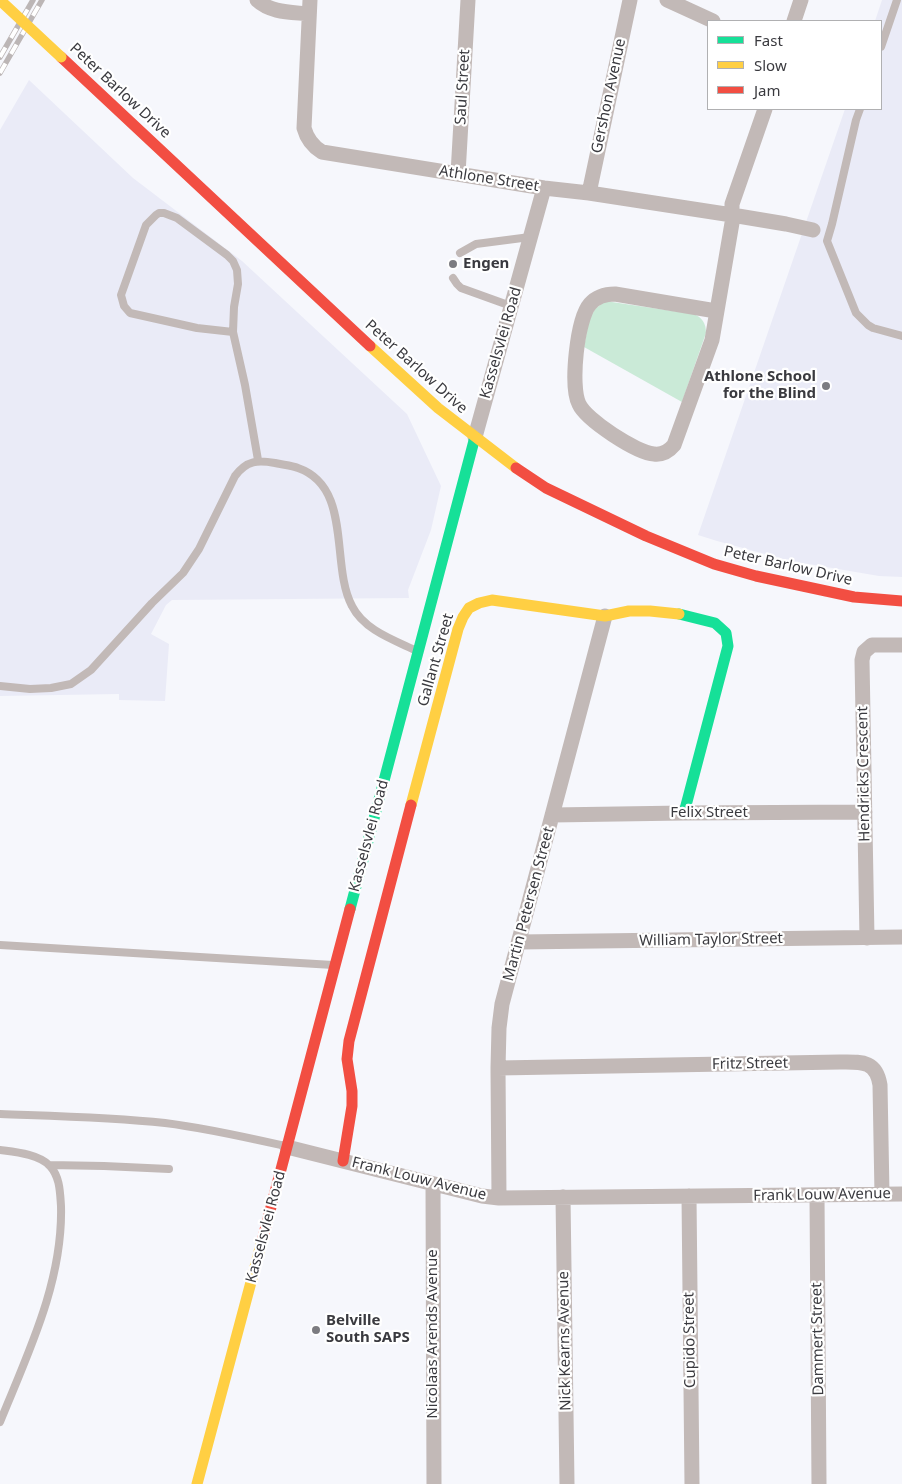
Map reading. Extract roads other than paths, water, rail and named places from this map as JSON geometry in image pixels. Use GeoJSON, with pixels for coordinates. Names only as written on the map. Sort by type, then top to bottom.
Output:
{"type":"FeatureCollection","features":[{"type":"Feature","properties":{"kind":"street"},"geometry":{"type":"LineString","coordinates":[[257,0],[263,6],[274,10],[310,7]]}},
{"type":"Feature","properties":{"kind":"street","name":"Saul Street"},"geometry":{"type":"LineString","coordinates":[[458,174],[468,0]]}},
{"type":"Feature","properties":{"kind":"street","name":"Gershon Avenue"},"geometry":{"type":"LineString","coordinates":[[589,192],[630,0]]}},
{"type":"Feature","properties":{"kind":"street"},"geometry":{"type":"LineString","coordinates":[[667,0],[711,20]]}},
{"type":"Feature","properties":{"kind":"street"},"geometry":{"type":"LineString","coordinates":[[794,20],[802,0]]}},
{"type":"Feature","properties":{"kind":"street","name":"Peter Barlow Drive"},"geometry":{"type":"LineString","coordinates":[[1,1],[387,362],[438,408],[520,471],[546,488],[628,528],[714,564],[756,576],[854,597],[902,601]]}},
{"type":"Feature","properties":{"kind":"street","name":"Athlone Street"},"geometry":{"type":"LineString","coordinates":[[310,7],[303,122],[306,134],[312,145],[328,154],[544,188],[589,192],[813,230]]}},
{"type":"Feature","properties":{"kind":"street"},"geometry":{"type":"LineString","coordinates":[[716,311],[614,294],[603,295],[592,302],[584,314],[576,349],[574,391],[582,410],[609,433],[647,453],[659,454],[670,449],[677,440],[712,340],[732,223],[732,204],[764,110]]}},
{"type":"Feature","properties":{"kind":"street","name":"Kasselsvlei Road"},"geometry":{"type":"LineString","coordinates":[[197,1484],[475,437],[544,188]]}},
{"type":"Feature","properties":{"kind":"street","name":"Gallant Street"},"geometry":{"type":"LineString","coordinates":[[343,1161],[352,1106],[352,1091],[347,1059],[349,1041],[456,639],[463,616],[468,609],[475,603],[492,600],[605,616],[629,611],[650,610],[673,613],[715,623],[726,633],[728,646],[684,813]]}},
{"type":"Feature","properties":{"kind":"street","name":"Martin Petersen Street"},"geometry":{"type":"LineString","coordinates":[[499,1198],[498,1028],[502,1004],[605,616]]}},
{"type":"Feature","properties":{"kind":"street","name":"Hendricks Crescent"},"geometry":{"type":"LineString","coordinates":[[866,938],[866,812],[862,674],[864,652],[872,644],[902,645]]}},
{"type":"Feature","properties":{"kind":"street","name":"Felix Street"},"geometry":{"type":"LineString","coordinates":[[552,815],[866,812]]}},
{"type":"Feature","properties":{"kind":"street","name":"William Taylor Street"},"geometry":{"type":"LineString","coordinates":[[519,942],[902,937]]}},
{"type":"Feature","properties":{"kind":"street","name":"Fritz Street"},"geometry":{"type":"LineString","coordinates":[[498,1068],[864,1063],[875,1070],[880,1085],[882,1194]]}},
{"type":"Feature","properties":{"kind":"street","name":"Frank Louw Avenue"},"geometry":{"type":"LineString","coordinates":[[287,1147],[482,1196],[499,1198],[902,1194]]}},
{"type":"Feature","properties":{"kind":"street","name":"Nicolaas Arends Avenue"},"geometry":{"type":"LineString","coordinates":[[433,1184],[434,1484]]}},
{"type":"Feature","properties":{"kind":"street","name":"Dammert Street"},"geometry":{"type":"LineString","coordinates":[[817,1195],[820,1484]]}},
{"type":"Feature","properties":{"kind":"street","name":"Cupido Street"},"geometry":{"type":"LineString","coordinates":[[689,1196],[692,1484]]}},
{"type":"Feature","properties":{"kind":"street","name":"Nick Kearns Avenue"},"geometry":{"type":"LineString","coordinates":[[563,1197],[567,1484]]}},
{"type":"Feature","properties":{"kind":"lane"},"geometry":{"type":"LineString","coordinates":[[882,44],[897,0]]}},
{"type":"Feature","properties":{"kind":"lane"},"geometry":{"type":"LineString","coordinates":[[860,110],[827,241],[856,313],[868,325],[902,336]]}},
{"type":"Feature","properties":{"kind":"lane"},"geometry":{"type":"LineString","coordinates":[[233,332],[197,328],[139,315],[130,312],[124,306],[121,295],[146,225],[159,213],[177,218],[227,255],[238,270],[233,332],[258,460]]}},
{"type":"Feature","properties":{"kind":"lane"},"geometry":{"type":"LineString","coordinates":[[813,230],[829,236]]}},
{"type":"Feature","properties":{"kind":"lane"},"geometry":{"type":"LineString","coordinates":[[460,253],[476,244],[530,237]]}},
{"type":"Feature","properties":{"kind":"lane"},"geometry":{"type":"LineString","coordinates":[[453,278],[461,288],[511,306]]}},
{"type":"Feature","properties":{"kind":"lane"},"geometry":{"type":"LineString","coordinates":[[0,686],[30,689],[51,688],[71,684],[91,670],[152,603],[183,573],[199,549],[235,476],[244,466],[258,460],[298,468],[318,481],[329,496],[337,520],[341,566],[345,587],[352,606],[360,618],[368,625],[418,652]]}},
{"type":"Feature","properties":{"kind":"lane"},"geometry":{"type":"LineString","coordinates":[[0,945],[335,965]]}},
{"type":"Feature","properties":{"kind":"lane","name":"Frank Louw Avenue"},"geometry":{"type":"LineString","coordinates":[[0,1114],[109,1118],[165,1123],[225,1133],[287,1147]]}},
{"type":"Feature","properties":{"kind":"lane"},"geometry":{"type":"LineString","coordinates":[[0,1150],[32,1156],[49,1165],[56,1174],[60,1187],[61,1222],[56,1262],[45,1309],[0,1422]]}},
{"type":"Feature","properties":{"kind":"lane"},"geometry":{"type":"LineString","coordinates":[[49,1165],[169,1169]]}},
{"type":"Feature","properties":{"kind":"railway"},"geometry":{"type":"LineString","coordinates":[[0,57],[33,0]]}},
{"type":"Feature","properties":{"kind":"railway"},"geometry":{"type":"LineString","coordinates":[[0,73],[42,0]]}},
{"type":"Feature","properties":{"kind":"place","name":"Engen"},"geometry":{"type":"Point","coordinates":[453,264]}},
{"type":"Feature","properties":{"kind":"place","name":"Athlone School for the Blind"},"geometry":{"type":"Point","coordinates":[826,386]}},
{"type":"Feature","properties":{"kind":"place","name":"Belville South SAPS"},"geometry":{"type":"Point","coordinates":[316,1330]}}]}
